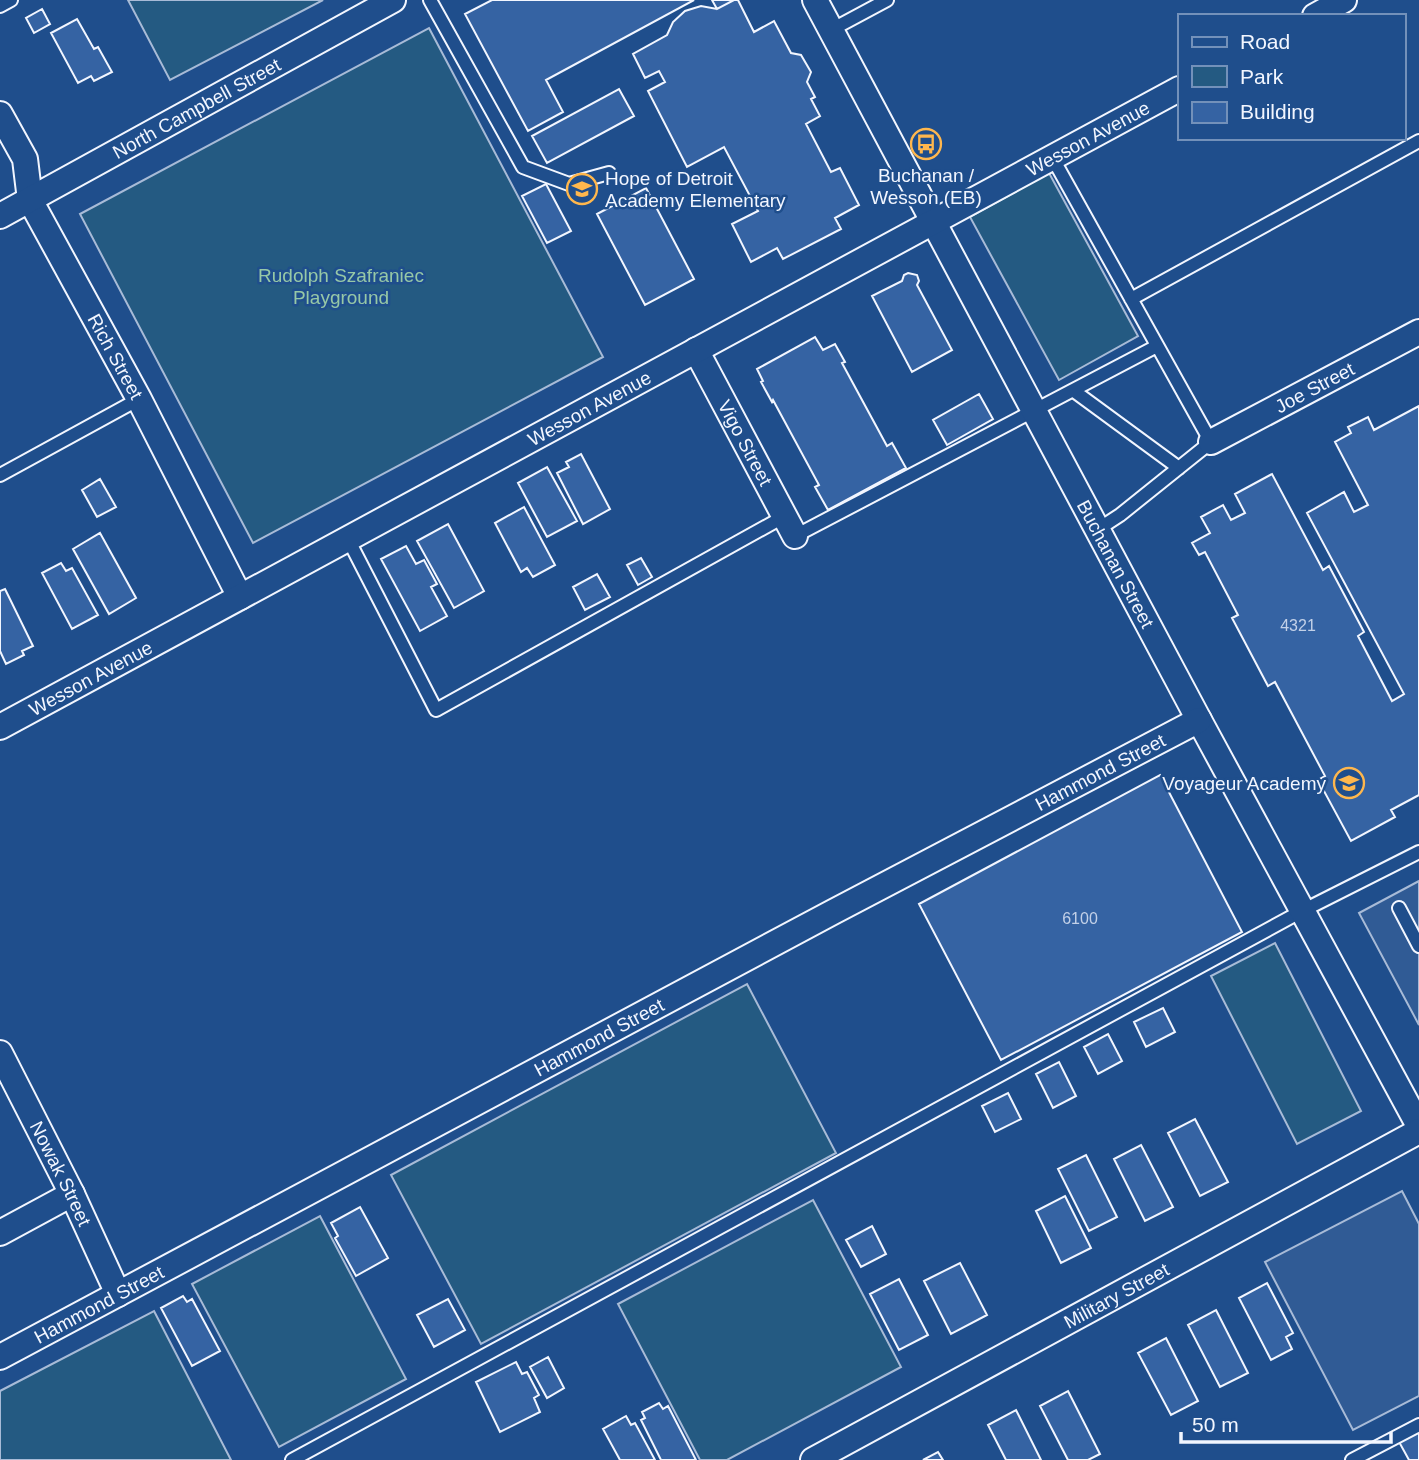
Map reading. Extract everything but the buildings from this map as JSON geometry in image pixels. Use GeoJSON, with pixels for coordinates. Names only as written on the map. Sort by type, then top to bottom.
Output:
{"type":"FeatureCollection","features":[{"type":"Feature","properties":{"kind":"street","name":"North Campbell Street"},"geometry":{"type":"LineString","coordinates":[[0,216],[393,0]]}},
{"type":"Feature","properties":{"kind":"street","name":"Buchanan Street"},"geometry":{"type":"LineString","coordinates":[[815,0],[1419,1129]]}},
{"type":"Feature","properties":{"kind":"street"},"geometry":{"type":"LineString","coordinates":[[1319,14],[1344,0]]}},
{"type":"Feature","properties":{"kind":"street","name":"Wesson Avenue"},"geometry":{"type":"LineString","coordinates":[[0,727],[1178,90]]}},
{"type":"Feature","properties":{"kind":"street","name":"Rich Street"},"geometry":{"type":"LineString","coordinates":[[0,114],[25,159],[30,200],[139,399],[240,597]]}},
{"type":"Feature","properties":{"kind":"street","name":"Joe Street"},"geometry":{"type":"LineString","coordinates":[[1211,442],[1419,332]]}},
{"type":"Feature","properties":{"kind":"street","name":"Vigo Street"},"geometry":{"type":"LineString","coordinates":[[696,351],[790,526]]}},
{"type":"Feature","properties":{"kind":"street","name":"Hammond Street"},"geometry":{"type":"LineString","coordinates":[[0,1357],[833,912],[1199,720]]}},
{"type":"Feature","properties":{"kind":"street","name":"Nowak Street"},"geometry":{"type":"LineString","coordinates":[[0,1053],[72,1194],[118,1294]]}},
{"type":"Feature","properties":{"kind":"street","name":"Military Street"},"geometry":{"type":"LineString","coordinates":[[813,1460],[1419,1129]]}},
{"type":"Feature","properties":{"kind":"street"},"geometry":{"type":"LineString","coordinates":[[0,1233],[72,1194]]}},
{"type":"Feature","properties":{"kind":"lane"},"geometry":{"type":"LineString","coordinates":[[0,6],[11,0]]}},
{"type":"Feature","properties":{"kind":"lane"},"geometry":{"type":"LineString","coordinates":[[430,0],[523,167],[569,184],[609,173]]}},
{"type":"Feature","properties":{"kind":"lane"},"geometry":{"type":"LineString","coordinates":[[831,30],[887,0]]}},
{"type":"Feature","properties":{"kind":"lane"},"geometry":{"type":"LineString","coordinates":[[1131,299],[1419,141]]}},
{"type":"Feature","properties":{"kind":"lane"},"geometry":{"type":"LineString","coordinates":[[1052,157],[1211,442],[1120,515],[1097,530]]}},
{"type":"Feature","properties":{"kind":"lane"},"geometry":{"type":"LineString","coordinates":[[348,539],[436,710],[790,526],[1034,412],[1157,346]]}},
{"type":"Feature","properties":{"kind":"lane"},"geometry":{"type":"LineString","coordinates":[[1073,391],[1178,468]]}},
{"type":"Feature","properties":{"kind":"lane"},"geometry":{"type":"LineString","coordinates":[[0,475],[139,399]]}},
{"type":"Feature","properties":{"kind":"lane"},"geometry":{"type":"LineString","coordinates":[[292,1460],[1302,911],[1419,852]]}},
{"type":"Feature","properties":{"kind":"lane"},"geometry":{"type":"LineString","coordinates":[[1399,908],[1419,946]]}},
{"type":"Feature","properties":{"kind":"lane"},"geometry":{"type":"LineString","coordinates":[[1352,1460],[1419,1425]]}},
{"type":"Feature","properties":{"kind":"green space"},"geometry":{"type":"Polygon","coordinates":[[[128,0],[323,0],[170,80],[128,0]]]}},
{"type":"Feature","properties":{"kind":"green space","name":"Rudolph Szafraniec Playground"},"geometry":{"type":"Polygon","coordinates":[[[429,28],[603,357],[253,543],[80,214],[429,28]]]}},
{"type":"Feature","properties":{"kind":"green space"},"geometry":{"type":"Polygon","coordinates":[[[1049,173],[1138,336],[1059,380],[970,217],[1049,173]]]}},
{"type":"Feature","properties":{"kind":"green space"},"geometry":{"type":"Polygon","coordinates":[[[1275,943],[1361,1111],[1297,1144],[1211,976],[1275,943]]]}},
{"type":"Feature","properties":{"kind":"green space"},"geometry":{"type":"Polygon","coordinates":[[[747,984],[836,1153],[481,1344],[391,1175],[747,984]]]}},
{"type":"Feature","properties":{"kind":"green space"},"geometry":{"type":"Polygon","coordinates":[[[813,1200],[901,1367],[727,1460],[700,1460],[618,1304],[813,1200]]]}},
{"type":"Feature","properties":{"kind":"green space"},"geometry":{"type":"Polygon","coordinates":[[[320,1216],[406,1379],[279,1447],[192,1284],[320,1216]]]}},
{"type":"Feature","properties":{"kind":"green space"},"geometry":{"type":"Polygon","coordinates":[[[154,1311],[231,1460],[0,1460],[0,1391],[154,1311]]]}},
{"type":"Feature","properties":{"kind":"shaded area"},"geometry":{"type":"Polygon","coordinates":[[[1419,881],[1419,1025],[1359,913],[1419,881]]]}},
{"type":"Feature","properties":{"kind":"shaded area"},"geometry":{"type":"Polygon","coordinates":[[[1402,1191],[1419,1224],[1419,1396],[1353,1430],[1265,1262],[1402,1191]]]}},
{"type":"Feature","properties":{"kind":"place","name":"Buchanan / Wesson (EB)"},"geometry":{"type":"Point","coordinates":[926,144]}},
{"type":"Feature","properties":{"kind":"place","name":"Hope of Detroit Academy Elementary"},"geometry":{"type":"Point","coordinates":[582,189]}},
{"type":"Feature","properties":{"kind":"place","name":"Voyageur Academy"},"geometry":{"type":"Point","coordinates":[1349,783]}}]}
